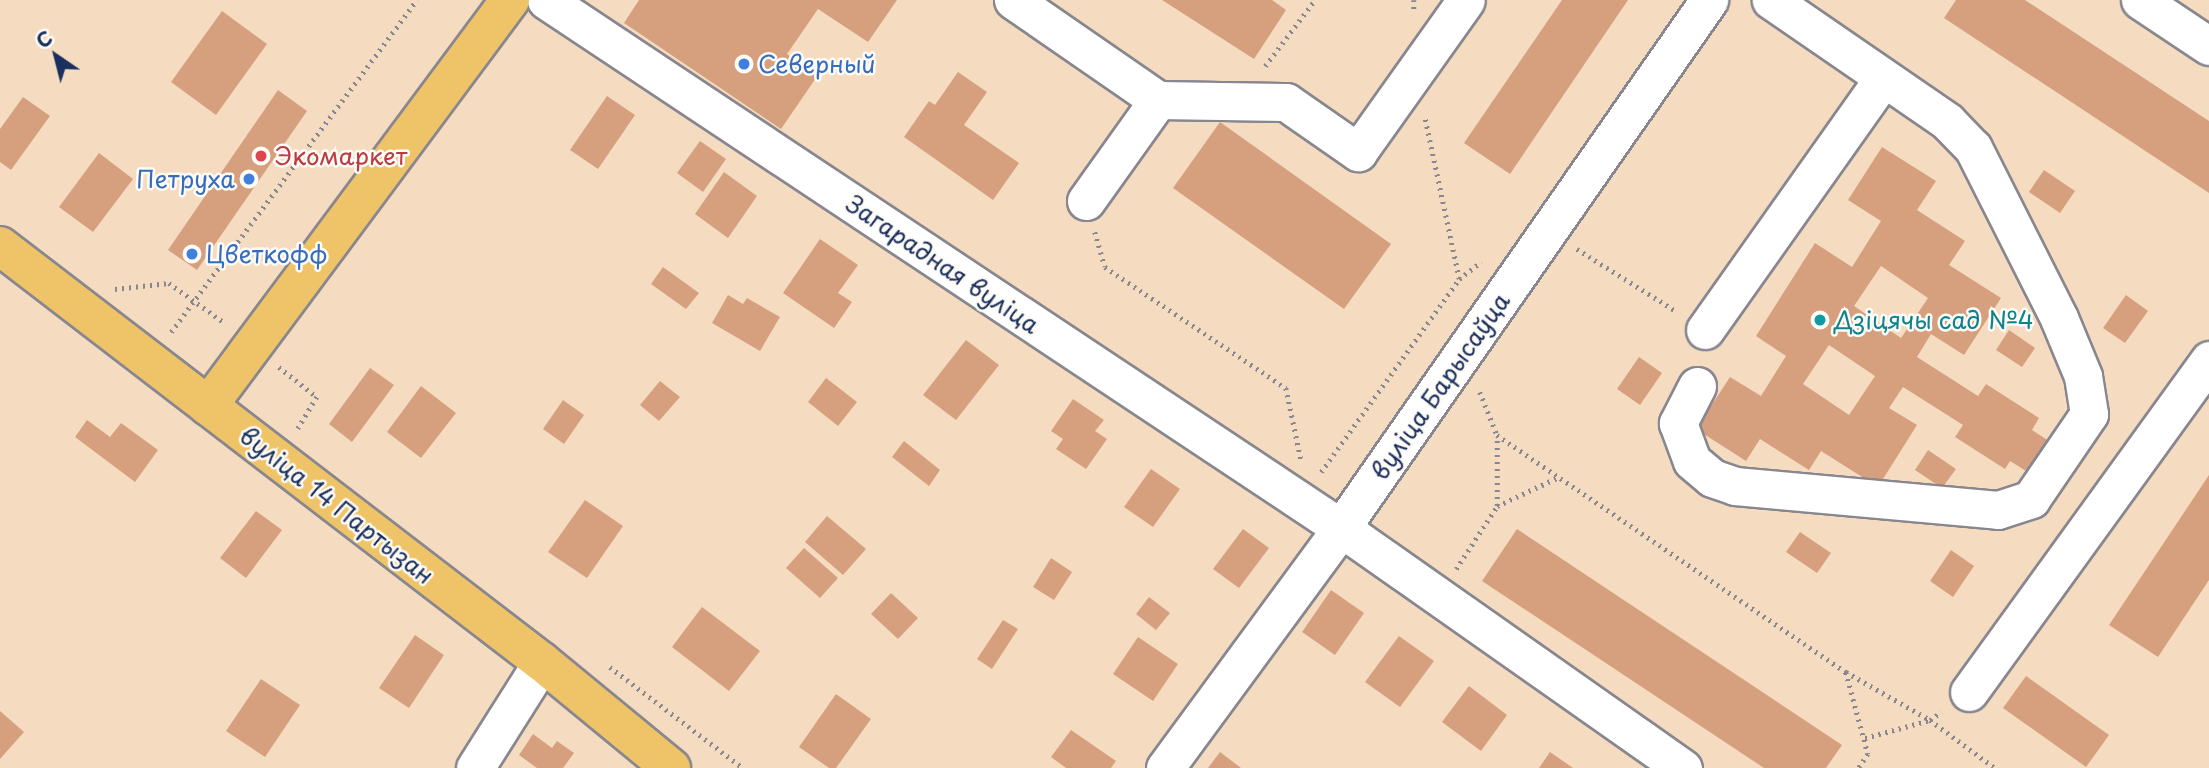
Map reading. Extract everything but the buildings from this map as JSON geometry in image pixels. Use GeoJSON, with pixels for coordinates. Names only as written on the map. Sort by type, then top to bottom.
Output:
{"type":"FeatureCollection","features":[{"type":"Feature","properties":{"kind":"main road"},"geometry":{"type":"LineString","coordinates":[[208,407],[510,0]]}},
{"type":"Feature","properties":{"kind":"main road","name":"вуліца 14 Партызан"},"geometry":{"type":"LineString","coordinates":[[0,246],[542,662],[671,768]]}},
{"type":"Feature","properties":{"kind":"street","name":"Загарадная вуліца"},"geometry":{"type":"LineString","coordinates":[[546,0],[1304,496],[1340,528],[1683,768]]}},
{"type":"Feature","properties":{"kind":"street"},"geometry":{"type":"LineString","coordinates":[[1013,0],[1158,100],[1286,102],[1357,152],[1466,0]]}},
{"type":"Feature","properties":{"kind":"street","name":"вуліца Барысаўца"},"geometry":{"type":"LineString","coordinates":[[1165,768],[1340,528],[1709,0]]}},
{"type":"Feature","properties":{"kind":"street"},"geometry":{"type":"LineString","coordinates":[[1697,386],[1678,423],[1692,461],[1712,478],[1735,486],[1998,510],[2031,499],[2089,414],[2083,376],[2059,318],[1973,149],[1947,121],[1771,0]]}},
{"type":"Feature","properties":{"kind":"street"},"geometry":{"type":"LineString","coordinates":[[2140,0],[2209,46]]}},
{"type":"Feature","properties":{"kind":"street"},"geometry":{"type":"LineString","coordinates":[[1705,330],[1883,79]]}},
{"type":"Feature","properties":{"kind":"street"},"geometry":{"type":"LineString","coordinates":[[1086,201],[1158,100]]}},
{"type":"Feature","properties":{"kind":"street"},"geometry":{"type":"LineString","coordinates":[[1969,692],[2209,360]]}},
{"type":"Feature","properties":{"kind":"street"},"geometry":{"type":"LineString","coordinates":[[475,768],[542,662]]}},
{"type":"Feature","properties":{"kind":"path"},"geometry":{"type":"LineString","coordinates":[[148,362],[417,0]]}},
{"type":"Feature","properties":{"kind":"path"},"geometry":{"type":"LineString","coordinates":[[1232,102],[1278,52],[1315,0]]}},
{"type":"Feature","properties":{"kind":"path"},"geometry":{"type":"LineString","coordinates":[[1304,496],[1459,279],[1415,72],[1414,0]]}},
{"type":"Feature","properties":{"kind":"path"},"geometry":{"type":"LineString","coordinates":[[1086,201],[1105,267],[1286,388],[1304,496]]}},
{"type":"Feature","properties":{"kind":"path"},"geometry":{"type":"LineString","coordinates":[[1573,247],[1705,330]]}},
{"type":"Feature","properties":{"kind":"path"},"geometry":{"type":"LineString","coordinates":[[113,289],[169,283],[254,346],[317,397],[297,430]]}},
{"type":"Feature","properties":{"kind":"path"},"geometry":{"type":"LineString","coordinates":[[1497,435],[1497,506]]}},
{"type":"Feature","properties":{"kind":"path"},"geometry":{"type":"LineString","coordinates":[[1438,596],[1497,506],[1559,477]]}},
{"type":"Feature","properties":{"kind":"path"},"geometry":{"type":"LineString","coordinates":[[1846,672],[1930,720],[1995,768]]}},
{"type":"Feature","properties":{"kind":"path"},"geometry":{"type":"LineString","coordinates":[[1865,738],[1930,720],[1969,692]]}},
{"type":"Feature","properties":{"kind":"place","name":"Северный"},"geometry":{"type":"Point","coordinates":[744,64]}},
{"type":"Feature","properties":{"kind":"place","name":"Экомаркет"},"geometry":{"type":"Point","coordinates":[261,156]}},
{"type":"Feature","properties":{"kind":"place","name":"Петруха"},"geometry":{"type":"Point","coordinates":[249,179]}},
{"type":"Feature","properties":{"kind":"place","name":"Цветкофф"},"geometry":{"type":"Point","coordinates":[192,254]}},
{"type":"Feature","properties":{"kind":"place","name":"Дзіцячы сад №4"},"geometry":{"type":"Point","coordinates":[1820,320]}}]}
